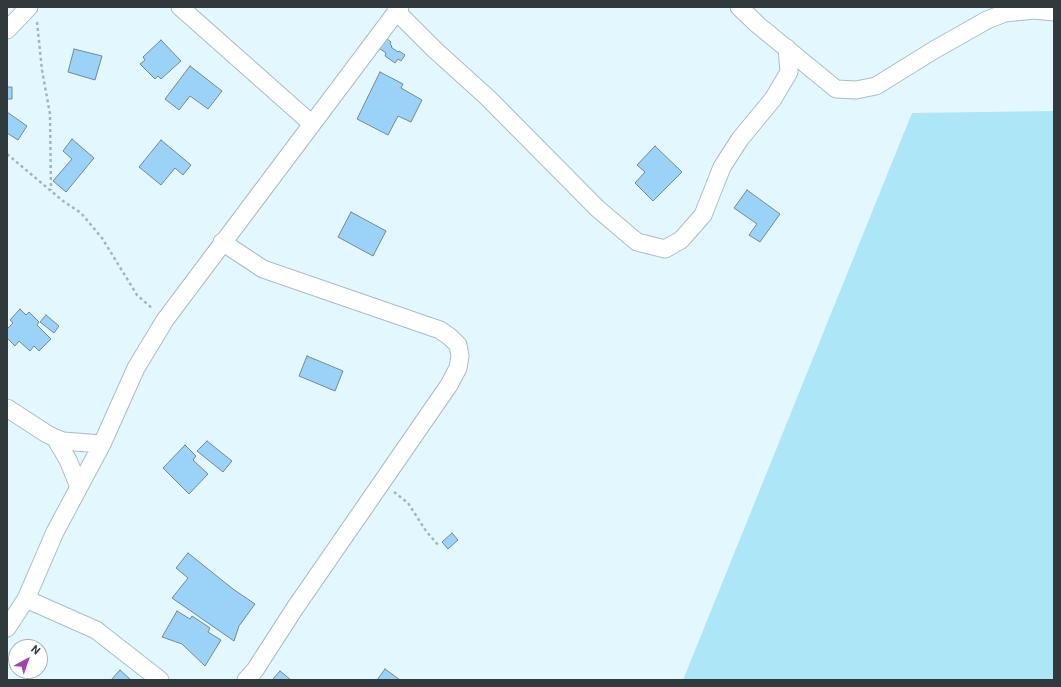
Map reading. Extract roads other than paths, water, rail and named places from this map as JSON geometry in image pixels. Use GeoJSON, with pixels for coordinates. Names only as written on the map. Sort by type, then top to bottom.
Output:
{"type":"FeatureCollection","features":[{"type":"Feature","properties":{"kind":"street"},"geometry":{"type":"LineString","coordinates":[[180,7],[312,124]]}},
{"type":"Feature","properties":{"kind":"street"},"geometry":{"type":"LineString","coordinates":[[739,7],[758,25],[836,89],[856,90],[876,86],[986,20],[1005,13],[1034,10],[1054,12]]}},
{"type":"Feature","properties":{"kind":"street"},"geometry":{"type":"LineString","coordinates":[[7,628],[26,599],[55,532],[102,444],[136,368],[165,320],[398,9],[435,50],[492,103],[598,209],[637,242],[665,249],[681,240],[703,215],[722,168],[740,139],[773,99],[789,72],[787,48]]}},
{"type":"Feature","properties":{"kind":"street"},"geometry":{"type":"LineString","coordinates":[[7,30],[33,11]]}},
{"type":"Feature","properties":{"kind":"street"},"geometry":{"type":"LineString","coordinates":[[222,242],[263,269],[440,330],[450,336],[458,345],[460,356],[458,368],[449,385],[380,483],[295,608],[255,670],[246,680]]}},
{"type":"Feature","properties":{"kind":"street"},"geometry":{"type":"LineString","coordinates":[[7,408],[55,438],[63,441],[102,444]]}},
{"type":"Feature","properties":{"kind":"street"},"geometry":{"type":"LineString","coordinates":[[55,438],[68,460],[79,487]]}},
{"type":"Feature","properties":{"kind":"street"},"geometry":{"type":"LineString","coordinates":[[26,599],[96,630],[160,680]]}}]}
